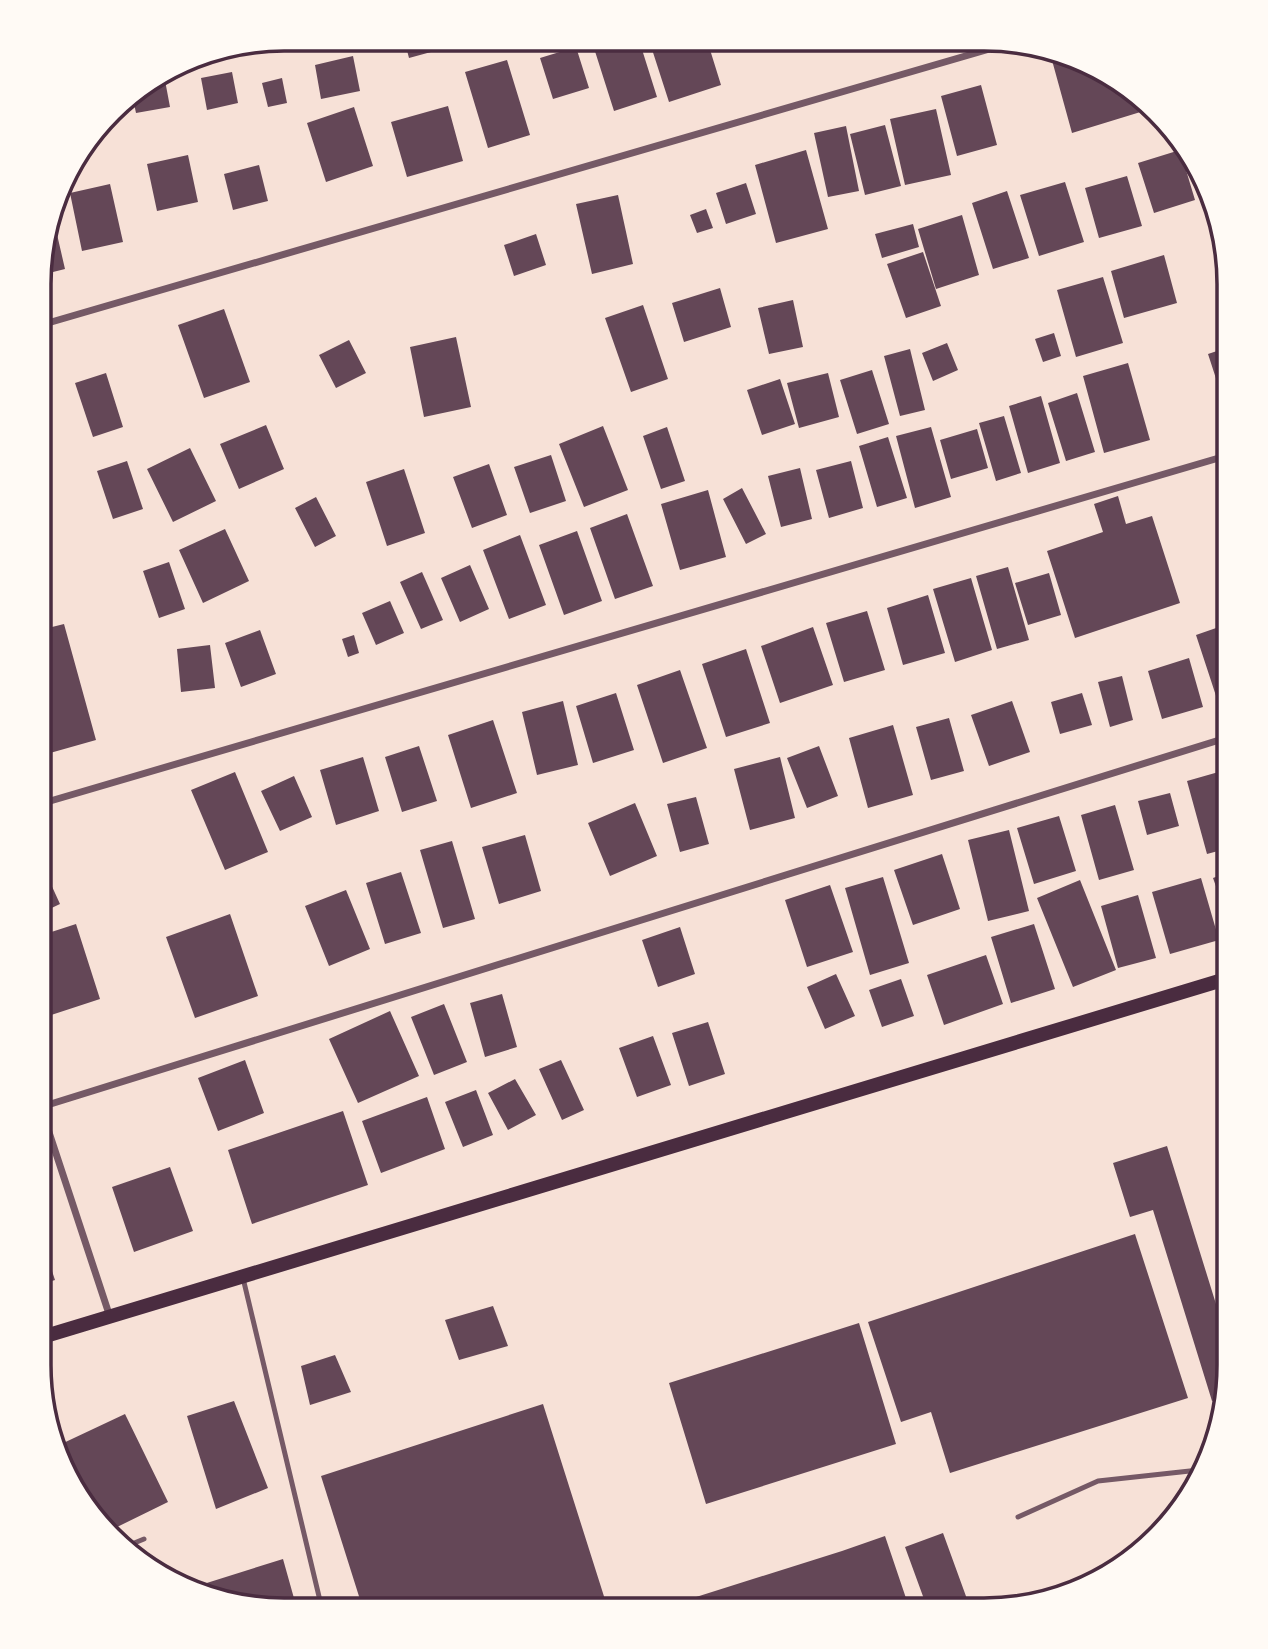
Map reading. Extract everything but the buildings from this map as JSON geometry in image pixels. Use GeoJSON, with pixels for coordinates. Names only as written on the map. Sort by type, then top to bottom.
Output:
{"type":"FeatureCollection","features":[{"type":"Feature","properties":{"kind":"main road"},"geometry":{"type":"LineString","coordinates":[[51,1334],[1217,982]]}},
{"type":"Feature","properties":{"kind":"street"},"geometry":{"type":"LineString","coordinates":[[51,322],[983,51]]}},
{"type":"Feature","properties":{"kind":"street"},"geometry":{"type":"LineString","coordinates":[[51,801],[1217,459]]}},
{"type":"Feature","properties":{"kind":"street"},"geometry":{"type":"LineString","coordinates":[[51,1101],[1217,741]]}},
{"type":"Feature","properties":{"kind":"street"},"geometry":{"type":"LineString","coordinates":[[51,1137],[110,1317]]}},
{"type":"Feature","properties":{"kind":"lane"},"geometry":{"type":"LineString","coordinates":[[242,1275],[319,1598]]}},
{"type":"Feature","properties":{"kind":"lane"},"geometry":{"type":"LineString","coordinates":[[1018,1517],[1098,1481],[1191,1471]]}},
{"type":"Feature","properties":{"kind":"lane"},"geometry":{"type":"LineString","coordinates":[[134,1543],[144,1539]]}}]}
